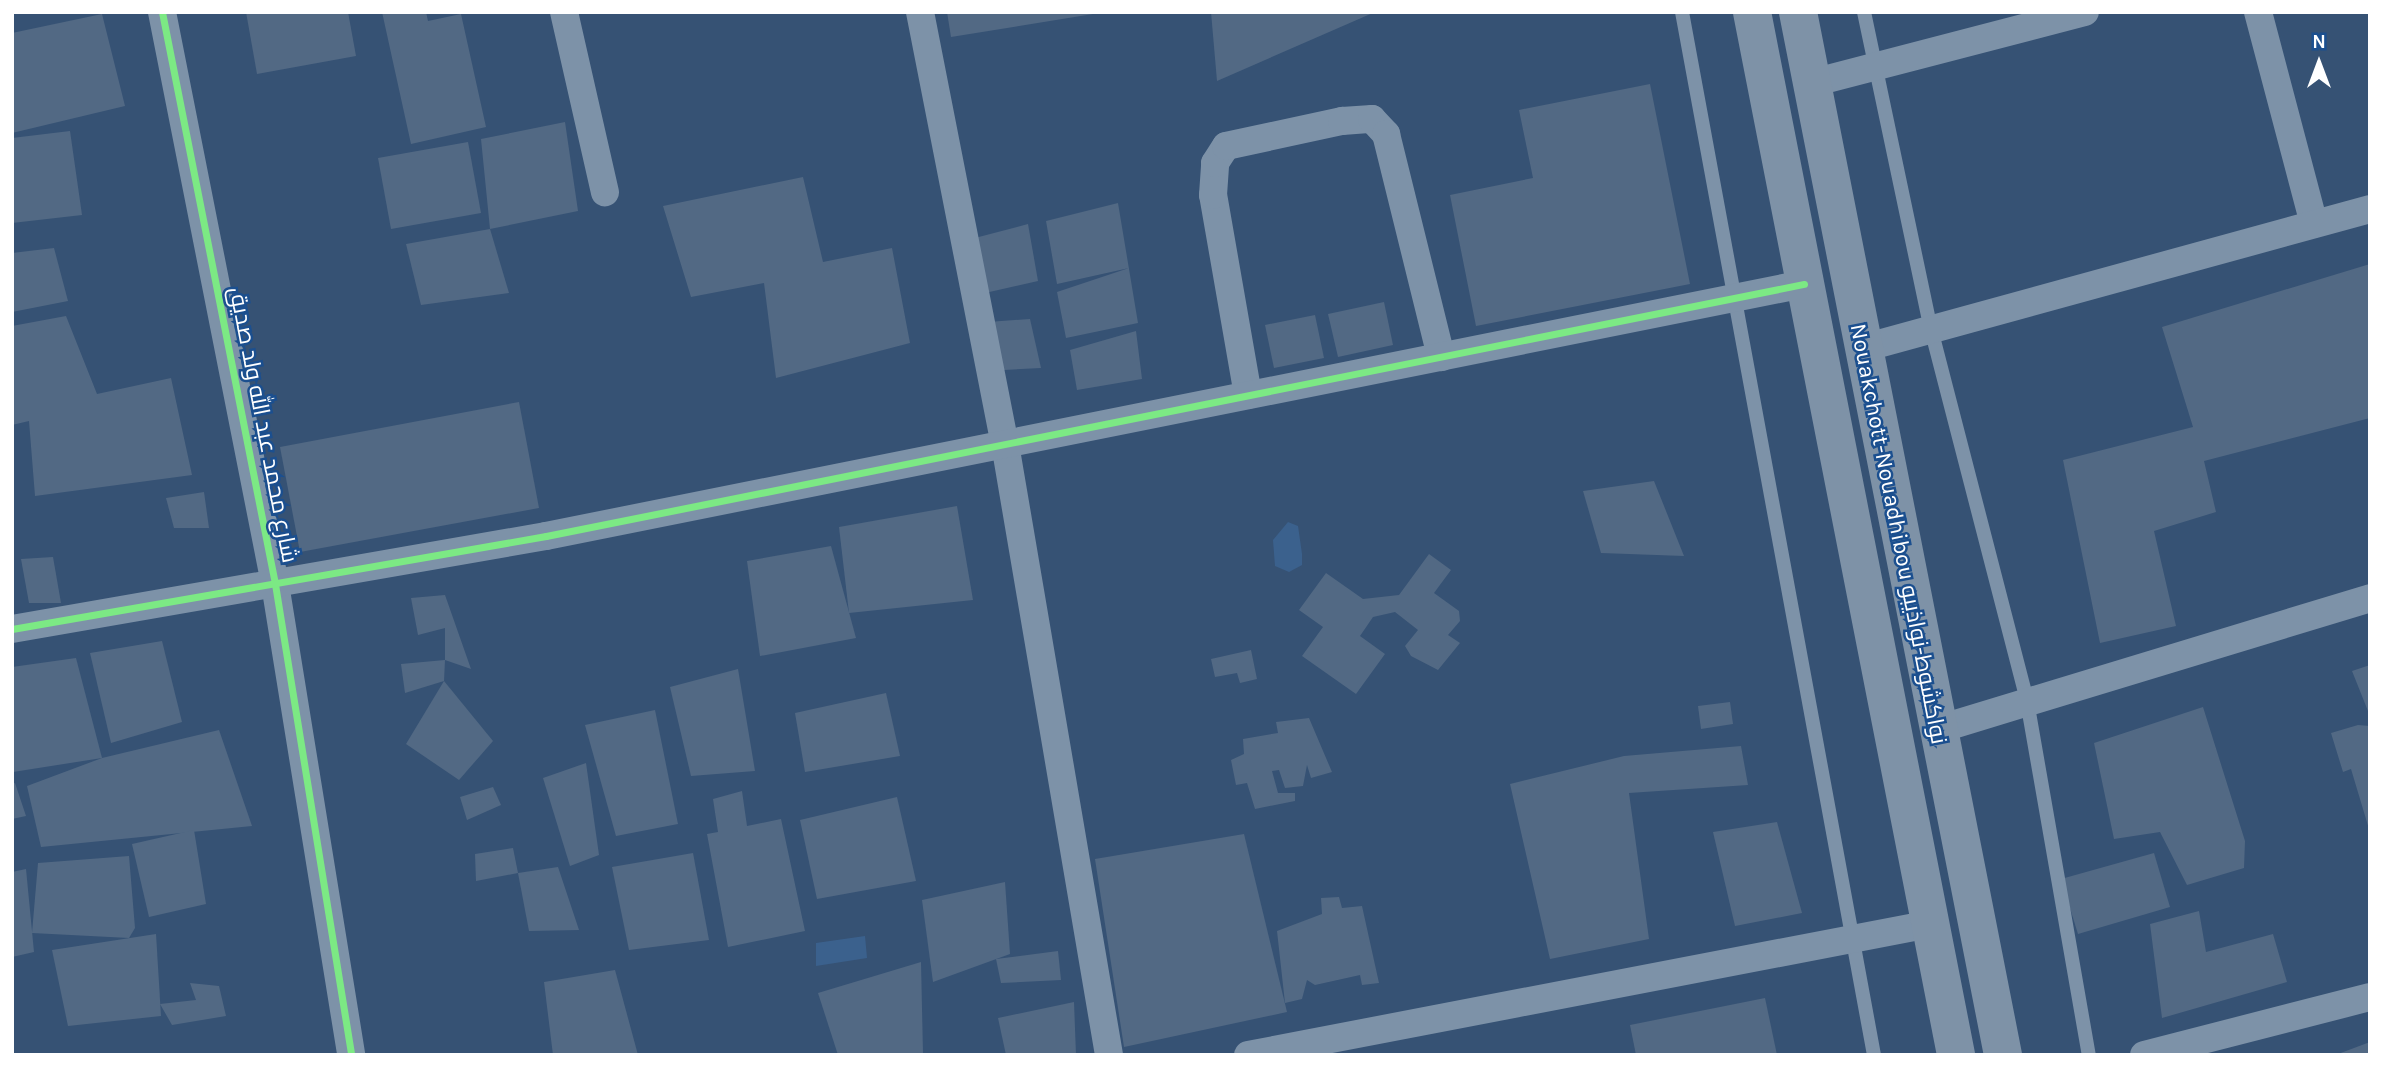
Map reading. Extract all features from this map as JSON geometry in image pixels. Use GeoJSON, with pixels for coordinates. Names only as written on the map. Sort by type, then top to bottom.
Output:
{"type":"FeatureCollection","features":[{"type":"Feature","properties":{"kind":"highway","name":"Nouakchott-Nouadhibou نواكشوط-نواذيبو"},"geometry":{"type":"LineString","coordinates":[[1752,12],[1956,1055]]}},
{"type":"Feature","properties":{"kind":"highway","name":"Nouakchott-Nouadhibou نواكشوط-نواذيبو"},"geometry":{"type":"LineString","coordinates":[[1798,12],[1860,349],[2003,1055]]}},
{"type":"Feature","properties":{"kind":"street","name":"شارع محمد عبد الله ولد صديق"},"geometry":{"type":"LineString","coordinates":[[162,12],[275,584],[351,1055]]}},
{"type":"Feature","properties":{"kind":"street"},"geometry":{"type":"LineString","coordinates":[[564,12],[605,192]]}},
{"type":"Feature","properties":{"kind":"street"},"geometry":{"type":"LineString","coordinates":[[920,12],[1006,444],[1109,1055]]}},
{"type":"Feature","properties":{"kind":"street"},"geometry":{"type":"LineString","coordinates":[[1812,83],[2085,12]]}},
{"type":"Feature","properties":{"kind":"street"},"geometry":{"type":"LineString","coordinates":[[2259,12],[2314,224]]}},
{"type":"Feature","properties":{"kind":"street"},"geometry":{"type":"LineString","coordinates":[[1248,395],[1213,195],[1215,163],[1226,146],[1342,121],[1371,119],[1387,134],[1441,357]]}},
{"type":"Feature","properties":{"kind":"street"},"geometry":{"type":"LineString","coordinates":[[1860,349],[2370,209]]}},
{"type":"Feature","properties":{"kind":"street"},"geometry":{"type":"LineString","coordinates":[[12,629],[275,584],[1006,444],[1804,284]]}},
{"type":"Feature","properties":{"kind":"street"},"geometry":{"type":"LineString","coordinates":[[1936,730],[2370,598]]}},
{"type":"Feature","properties":{"kind":"street"},"geometry":{"type":"LineString","coordinates":[[1248,1055],[1930,924]]}},
{"type":"Feature","properties":{"kind":"street"},"geometry":{"type":"LineString","coordinates":[[2144,1055],[2370,997]]}},
{"type":"Feature","properties":{"kind":"lane"},"geometry":{"type":"LineString","coordinates":[[1682,12],[1739,297],[1874,1055]]}},
{"type":"Feature","properties":{"kind":"lane"},"geometry":{"type":"LineString","coordinates":[[1864,12],[1872,68],[1931,329],[2026,701],[2089,1055]]}},
{"type":"Feature","properties":{"kind":"water"},"geometry":{"type":"Polygon","coordinates":[[[1288,522],[1298,526],[1302,554],[1302,565],[1289,572],[1275,566],[1273,540],[1288,522]]]}},
{"type":"Feature","properties":{"kind":"water"},"geometry":{"type":"Polygon","coordinates":[[[865,936],[867,958],[816,966],[816,943],[865,936]]]}},
{"type":"Feature","properties":{"kind":"building"},"geometry":{"type":"Polygon","coordinates":[[[246,12],[348,12],[356,56],[257,74],[246,12]]]}},
{"type":"Feature","properties":{"kind":"building"},"geometry":{"type":"Polygon","coordinates":[[[382,12],[426,12],[428,21],[461,14],[486,127],[411,144],[382,12]]]}},
{"type":"Feature","properties":{"kind":"building"},"geometry":{"type":"Polygon","coordinates":[[[947,12],[1092,12],[1093,14],[951,37],[947,12]]]}},
{"type":"Feature","properties":{"kind":"building"},"geometry":{"type":"Polygon","coordinates":[[[1211,12],[1375,12],[1217,81],[1211,12]]]}},
{"type":"Feature","properties":{"kind":"building"},"geometry":{"type":"Polygon","coordinates":[[[102,14],[125,106],[12,133],[12,33],[102,14]]]}},
{"type":"Feature","properties":{"kind":"building"},"geometry":{"type":"Polygon","coordinates":[[[1650,84],[1690,284],[1476,326],[1450,195],[1533,178],[1519,110],[1650,84]]]}},
{"type":"Feature","properties":{"kind":"building"},"geometry":{"type":"Polygon","coordinates":[[[565,122],[578,211],[490,229],[481,139],[565,122]]]}},
{"type":"Feature","properties":{"kind":"building"},"geometry":{"type":"Polygon","coordinates":[[[70,131],[82,215],[12,223],[12,138],[70,131]]]}},
{"type":"Feature","properties":{"kind":"building"},"geometry":{"type":"Polygon","coordinates":[[[468,142],[481,213],[391,229],[378,158],[468,142]]]}},
{"type":"Feature","properties":{"kind":"building"},"geometry":{"type":"Polygon","coordinates":[[[803,177],[823,262],[892,248],[910,343],[776,378],[764,283],[691,297],[663,206],[803,177]]]}},
{"type":"Feature","properties":{"kind":"building"},"geometry":{"type":"Polygon","coordinates":[[[1118,203],[1129,268],[1057,284],[1046,221],[1118,203]]]}},
{"type":"Feature","properties":{"kind":"building"},"geometry":{"type":"Polygon","coordinates":[[[1028,224],[1038,281],[985,293],[971,239],[1028,224]]]}},
{"type":"Feature","properties":{"kind":"building"},"geometry":{"type":"Polygon","coordinates":[[[490,229],[509,293],[421,305],[406,244],[490,229]]]}},
{"type":"Feature","properties":{"kind":"building"},"geometry":{"type":"Polygon","coordinates":[[[54,248],[68,301],[12,312],[12,253],[54,248]]]}},
{"type":"Feature","properties":{"kind":"building"},"geometry":{"type":"Polygon","coordinates":[[[2370,264],[2370,418],[2204,461],[2216,512],[2154,531],[2176,626],[2100,643],[2063,460],[2193,427],[2162,327],[2370,264]]]}},
{"type":"Feature","properties":{"kind":"building"},"geometry":{"type":"Polygon","coordinates":[[[1129,268],[1138,323],[1066,338],[1057,292],[1129,268]]]}},
{"type":"Feature","properties":{"kind":"building"},"geometry":{"type":"Polygon","coordinates":[[[1384,302],[1393,345],[1338,357],[1328,314],[1384,302]]]}},
{"type":"Feature","properties":{"kind":"building"},"geometry":{"type":"Polygon","coordinates":[[[1315,315],[1324,358],[1274,368],[1265,325],[1315,315]]]}},
{"type":"Feature","properties":{"kind":"building"},"geometry":{"type":"Polygon","coordinates":[[[66,316],[97,394],[171,378],[192,475],[35,496],[29,421],[12,425],[12,326],[66,316]]]}},
{"type":"Feature","properties":{"kind":"building"},"geometry":{"type":"Polygon","coordinates":[[[1030,319],[1041,368],[1004,370],[988,322],[1030,319]]]}},
{"type":"Feature","properties":{"kind":"building"},"geometry":{"type":"Polygon","coordinates":[[[1136,331],[1142,379],[1077,390],[1070,350],[1136,331]]]}},
{"type":"Feature","properties":{"kind":"building"},"geometry":{"type":"Polygon","coordinates":[[[519,402],[539,508],[300,552],[280,447],[519,402]]]}},
{"type":"Feature","properties":{"kind":"building"},"geometry":{"type":"Polygon","coordinates":[[[1654,481],[1684,556],[1601,553],[1583,491],[1654,481]]]}},
{"type":"Feature","properties":{"kind":"building"},"geometry":{"type":"Polygon","coordinates":[[[204,492],[209,528],[174,528],[166,498],[204,492]]]}},
{"type":"Feature","properties":{"kind":"building"},"geometry":{"type":"Polygon","coordinates":[[[957,506],[973,600],[849,613],[839,527],[957,506]]]}},
{"type":"Feature","properties":{"kind":"building"},"geometry":{"type":"Polygon","coordinates":[[[831,546],[856,638],[760,656],[747,561],[831,546]]]}},
{"type":"Feature","properties":{"kind":"building"},"geometry":{"type":"Polygon","coordinates":[[[1429,554],[1451,570],[1434,593],[1459,611],[1460,621],[1448,635],[1460,643],[1438,670],[1411,656],[1405,646],[1418,630],[1395,612],[1373,617],[1360,636],[1385,654],[1356,694],[1302,656],[1323,627],[1299,610],[1326,573],[1363,599],[1399,595],[1429,554]]]}},
{"type":"Feature","properties":{"kind":"building"},"geometry":{"type":"Polygon","coordinates":[[[53,557],[61,603],[29,603],[21,559],[53,557]]]}},
{"type":"Feature","properties":{"kind":"building"},"geometry":{"type":"Polygon","coordinates":[[[445,595],[471,669],[445,660],[445,628],[418,635],[411,598],[445,595]]]}},
{"type":"Feature","properties":{"kind":"building"},"geometry":{"type":"Polygon","coordinates":[[[162,641],[182,722],[111,743],[90,653],[162,641]]]}},
{"type":"Feature","properties":{"kind":"building"},"geometry":{"type":"Polygon","coordinates":[[[1251,650],[1257,679],[1240,683],[1237,673],[1215,677],[1211,659],[1251,650]]]}},
{"type":"Feature","properties":{"kind":"building"},"geometry":{"type":"Polygon","coordinates":[[[76,658],[102,758],[13,772],[12,667],[76,658]]]}},
{"type":"Feature","properties":{"kind":"building"},"geometry":{"type":"Polygon","coordinates":[[[445,660],[444,681],[405,693],[401,664],[445,660]]]}},
{"type":"Feature","properties":{"kind":"building"},"geometry":{"type":"Polygon","coordinates":[[[2370,665],[2370,716],[2352,671],[2370,665]]]}},
{"type":"Feature","properties":{"kind":"building"},"geometry":{"type":"Polygon","coordinates":[[[738,669],[755,771],[691,776],[670,687],[738,669]]]}},
{"type":"Feature","properties":{"kind":"building"},"geometry":{"type":"Polygon","coordinates":[[[444,681],[493,741],[459,780],[406,744],[444,681]]]}},
{"type":"Feature","properties":{"kind":"building"},"geometry":{"type":"Polygon","coordinates":[[[886,693],[900,756],[805,772],[795,713],[886,693]]]}},
{"type":"Feature","properties":{"kind":"building"},"geometry":{"type":"Polygon","coordinates":[[[1730,702],[1733,724],[1701,729],[1698,706],[1730,702]]]}},
{"type":"Feature","properties":{"kind":"building"},"geometry":{"type":"Polygon","coordinates":[[[2203,707],[2245,841],[2244,868],[2187,885],[2160,832],[2114,839],[2094,743],[2203,707]]]}},
{"type":"Feature","properties":{"kind":"building"},"geometry":{"type":"Polygon","coordinates":[[[655,710],[678,824],[616,836],[585,725],[655,710]]]}},
{"type":"Feature","properties":{"kind":"building"},"geometry":{"type":"Polygon","coordinates":[[[1309,718],[1332,772],[1311,778],[1307,765],[1303,786],[1285,788],[1279,770],[1272,771],[1278,793],[1295,793],[1295,801],[1255,809],[1247,783],[1236,785],[1231,760],[1244,754],[1243,739],[1278,733],[1276,722],[1309,718]]]}},
{"type":"Feature","properties":{"kind":"building"},"geometry":{"type":"Polygon","coordinates":[[[2358,725],[2370,726],[2369,829],[2351,769],[2343,772],[2331,733],[2358,725]]]}},
{"type":"Feature","properties":{"kind":"building"},"geometry":{"type":"Polygon","coordinates":[[[219,730],[252,826],[41,847],[27,786],[102,758],[219,730]]]}},
{"type":"Feature","properties":{"kind":"building"},"geometry":{"type":"Polygon","coordinates":[[[1741,746],[1748,785],[1629,793],[1649,939],[1550,959],[1510,784],[1624,756],[1741,746]]]}},
{"type":"Feature","properties":{"kind":"building"},"geometry":{"type":"Polygon","coordinates":[[[586,763],[599,855],[570,866],[543,778],[586,763]]]}},
{"type":"Feature","properties":{"kind":"building"},"geometry":{"type":"Polygon","coordinates":[[[15,783],[26,816],[12,819],[12,784],[15,783]]]}},
{"type":"Feature","properties":{"kind":"building"},"geometry":{"type":"Polygon","coordinates":[[[493,787],[501,805],[467,820],[460,797],[493,787]]]}},
{"type":"Feature","properties":{"kind":"building"},"geometry":{"type":"Polygon","coordinates":[[[742,791],[747,826],[781,819],[805,931],[728,947],[707,834],[718,832],[713,799],[742,791]]]}},
{"type":"Feature","properties":{"kind":"building"},"geometry":{"type":"Polygon","coordinates":[[[897,797],[916,881],[817,899],[800,820],[897,797]]]}},
{"type":"Feature","properties":{"kind":"building"},"geometry":{"type":"Polygon","coordinates":[[[1777,822],[1802,913],[1735,926],[1713,832],[1777,822]]]}},
{"type":"Feature","properties":{"kind":"building"},"geometry":{"type":"Polygon","coordinates":[[[194,830],[206,904],[149,917],[132,844],[194,830]]]}},
{"type":"Feature","properties":{"kind":"building"},"geometry":{"type":"Polygon","coordinates":[[[1244,834],[1287,1012],[1124,1047],[1095,859],[1244,834]]]}},
{"type":"Feature","properties":{"kind":"building"},"geometry":{"type":"Polygon","coordinates":[[[513,848],[518,873],[476,881],[475,854],[513,848]]]}},
{"type":"Feature","properties":{"kind":"building"},"geometry":{"type":"Polygon","coordinates":[[[693,853],[709,940],[629,950],[612,867],[693,853]]]}},
{"type":"Feature","properties":{"kind":"building"},"geometry":{"type":"Polygon","coordinates":[[[2154,853],[2170,907],[2078,934],[2061,879],[2154,853]]]}},
{"type":"Feature","properties":{"kind":"building"},"geometry":{"type":"Polygon","coordinates":[[[129,856],[135,928],[129,938],[32,933],[38,863],[129,856]]]}},
{"type":"Feature","properties":{"kind":"building"},"geometry":{"type":"Polygon","coordinates":[[[558,867],[579,930],[529,931],[518,873],[558,867]]]}},
{"type":"Feature","properties":{"kind":"building"},"geometry":{"type":"Polygon","coordinates":[[[26,869],[34,952],[12,957],[12,872],[26,869]]]}},
{"type":"Feature","properties":{"kind":"building"},"geometry":{"type":"Polygon","coordinates":[[[1005,882],[1010,954],[933,982],[922,900],[1005,882]]]}},
{"type":"Feature","properties":{"kind":"building"},"geometry":{"type":"Polygon","coordinates":[[[1339,897],[1342,908],[1362,906],[1379,983],[1362,985],[1360,975],[1315,985],[1307,980],[1302,999],[1285,1003],[1277,931],[1322,914],[1321,898],[1339,897]]]}},
{"type":"Feature","properties":{"kind":"building"},"geometry":{"type":"Polygon","coordinates":[[[2199,911],[2206,952],[2273,934],[2287,982],[2162,1018],[2150,924],[2199,911]]]}},
{"type":"Feature","properties":{"kind":"building"},"geometry":{"type":"Polygon","coordinates":[[[156,934],[161,1016],[68,1026],[52,950],[156,934]]]}},
{"type":"Feature","properties":{"kind":"building"},"geometry":{"type":"Polygon","coordinates":[[[1058,951],[1061,980],[1001,983],[996,959],[1058,951]]]}},
{"type":"Feature","properties":{"kind":"building"},"geometry":{"type":"Polygon","coordinates":[[[921,962],[923,1054],[838,1055],[818,993],[921,962]]]}},
{"type":"Feature","properties":{"kind":"building"},"geometry":{"type":"Polygon","coordinates":[[[615,970],[638,1055],[553,1055],[544,982],[615,970]]]}},
{"type":"Feature","properties":{"kind":"building"},"geometry":{"type":"Polygon","coordinates":[[[190,983],[219,986],[226,1016],[172,1025],[160,1004],[196,1000],[190,983]]]}},
{"type":"Feature","properties":{"kind":"building"},"geometry":{"type":"Polygon","coordinates":[[[1765,998],[1777,1055],[1636,1055],[1630,1025],[1765,998]]]}},
{"type":"Feature","properties":{"kind":"building"},"geometry":{"type":"Polygon","coordinates":[[[1074,1002],[1076,1055],[1006,1055],[998,1018],[1074,1002]]]}},
{"type":"Feature","properties":{"kind":"building"},"geometry":{"type":"Polygon","coordinates":[[[2370,1042],[2370,1055],[2338,1055],[2338,1054],[2370,1042]]]}},
{"type":"Feature","properties":{"kind":"cycle path"},"geometry":{"type":"LineString","coordinates":[[162,12],[275,584],[351,1055]]}},
{"type":"Feature","properties":{"kind":"cycle path"},"geometry":{"type":"LineString","coordinates":[[12,629],[546,536],[1804,284]]}}]}
